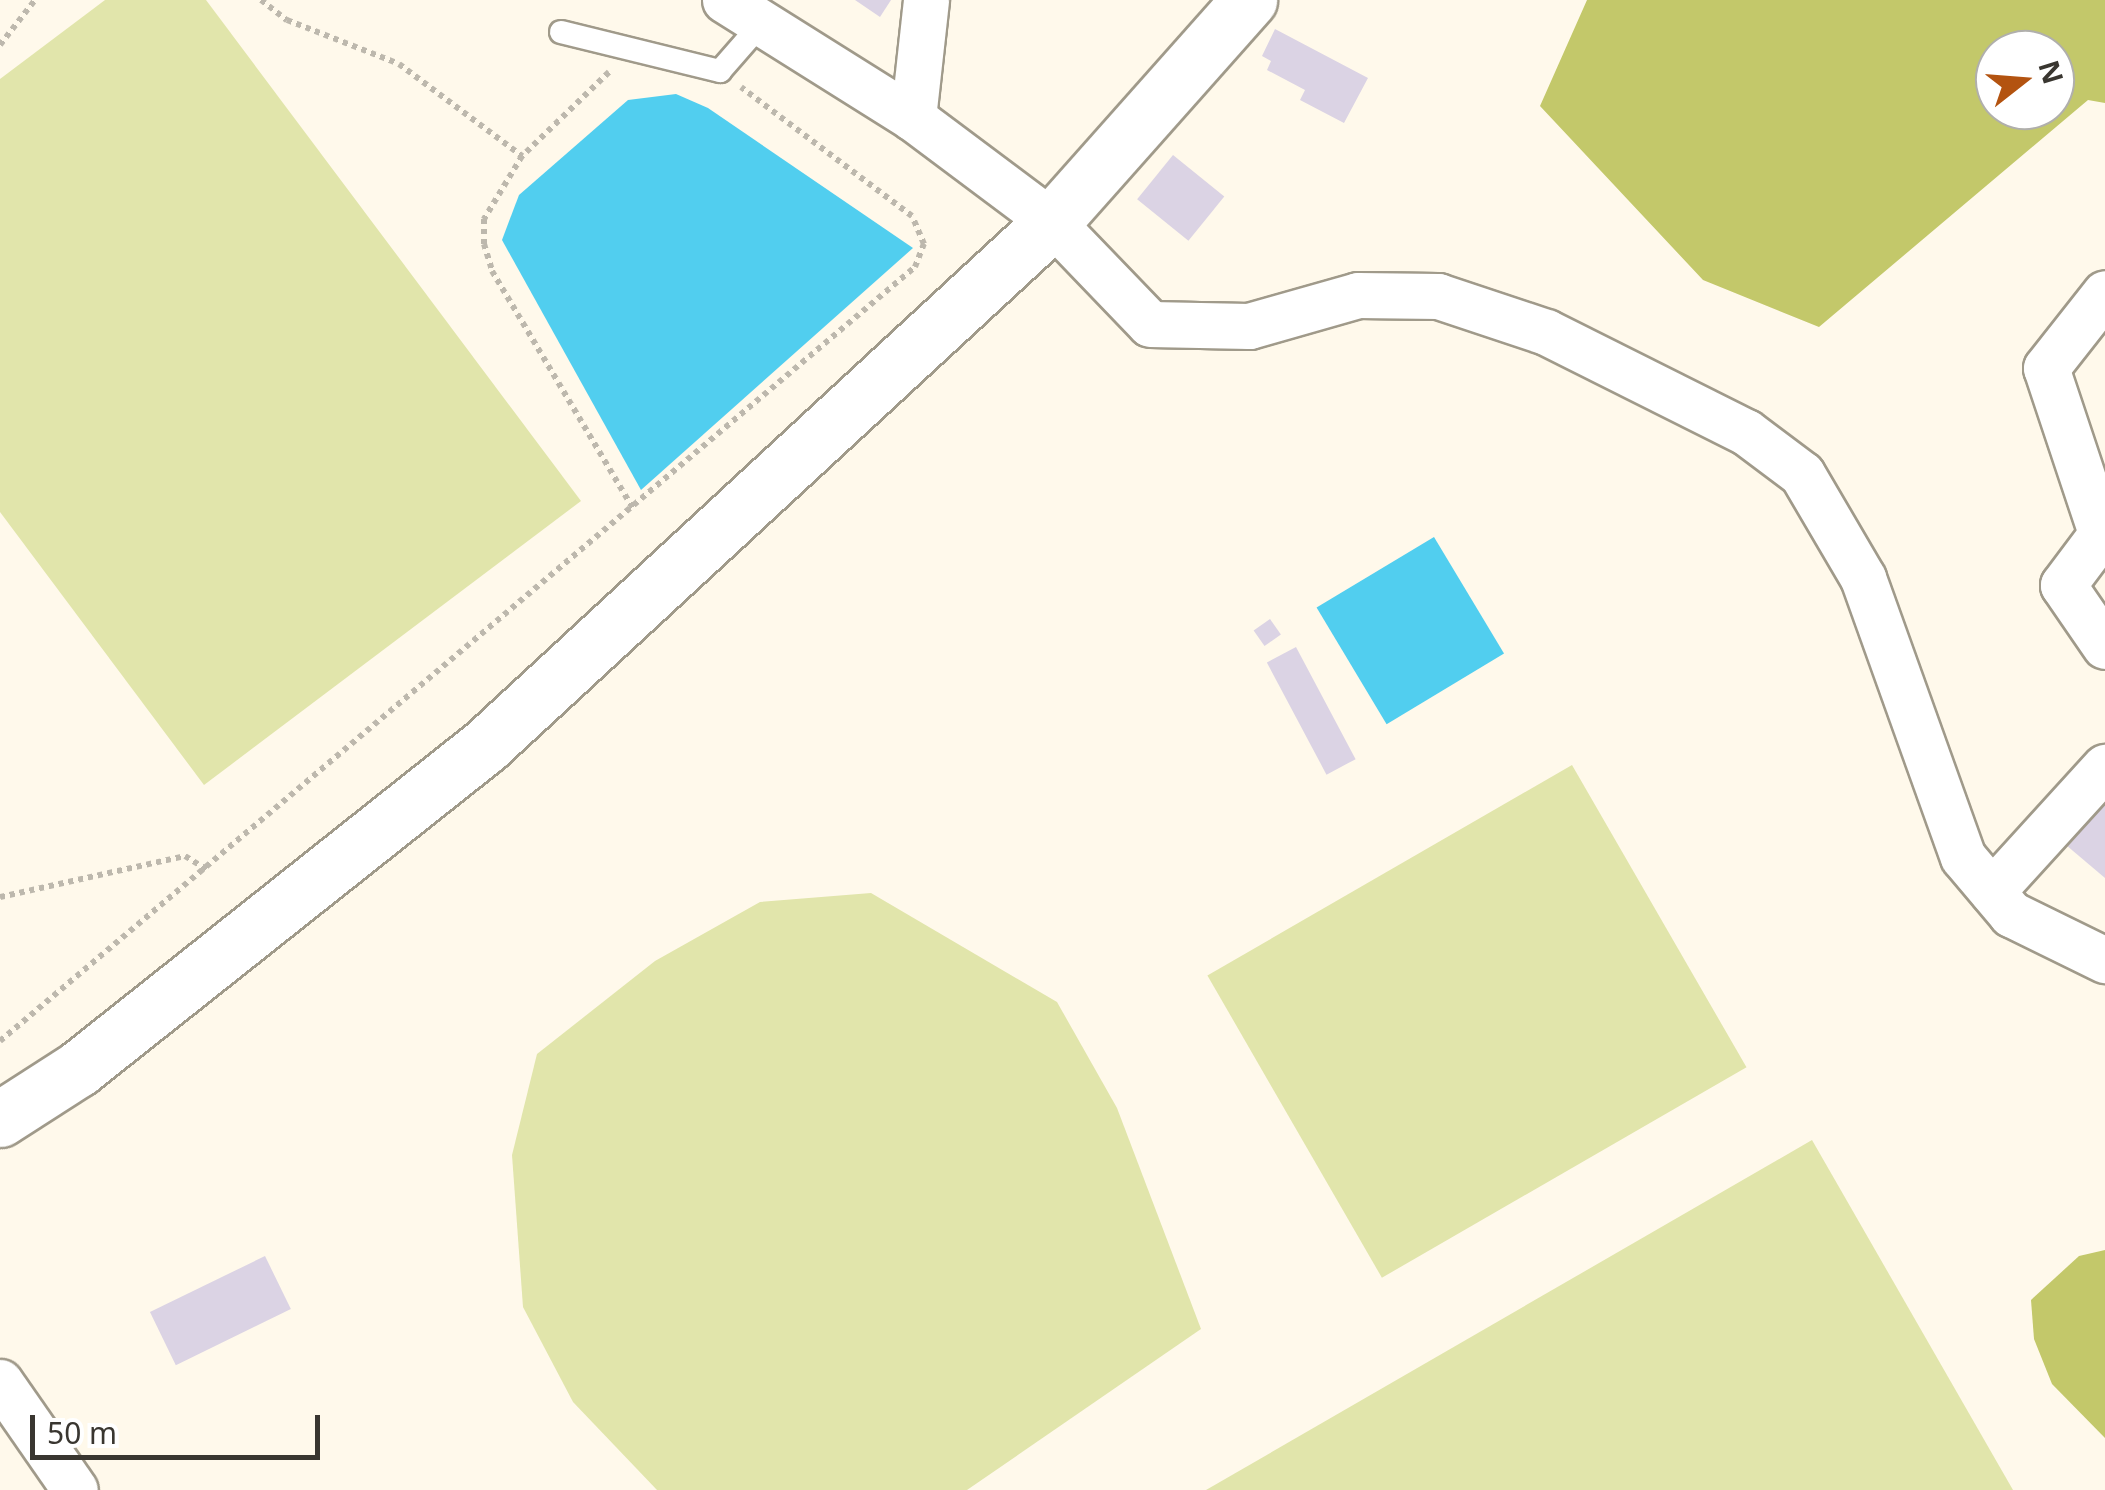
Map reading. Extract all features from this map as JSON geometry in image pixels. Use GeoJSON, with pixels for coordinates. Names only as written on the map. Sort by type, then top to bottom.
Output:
{"type":"FeatureCollection","features":[{"type":"Feature","properties":{"kind":"street"},"geometry":{"type":"LineString","coordinates":[[913,118],[926,0]]}},
{"type":"Feature","properties":{"kind":"street"},"geometry":{"type":"LineString","coordinates":[[0,1119],[78,1069],[485,746],[1052,222],[1249,0]]}},
{"type":"Feature","properties":{"kind":"street"},"geometry":{"type":"LineString","coordinates":[[744,12],[913,118],[1052,222],[1150,324],[1249,326],[1358,295],[1438,296],[1546,332],[1746,432],[1802,474],[1864,578],[1963,857],[2011,914],[2105,960]]}},
{"type":"Feature","properties":{"kind":"street"},"geometry":{"type":"LineString","coordinates":[[2105,292],[2046,368],[2103,531],[2063,585],[2105,646]]}},
{"type":"Feature","properties":{"kind":"street"},"geometry":{"type":"LineString","coordinates":[[1992,891],[2105,768]]}},
{"type":"Feature","properties":{"kind":"street"},"geometry":{"type":"LineString","coordinates":[[0,1382],[57,1483]]}},
{"type":"Feature","properties":{"kind":"lane"},"geometry":{"type":"LineString","coordinates":[[561,32],[720,71],[744,12]]}},
{"type":"Feature","properties":{"kind":"path"},"geometry":{"type":"LineString","coordinates":[[0,45],[35,0]]}},
{"type":"Feature","properties":{"kind":"path"},"geometry":{"type":"LineString","coordinates":[[261,0],[287,20],[399,64],[522,156]]}},
{"type":"Feature","properties":{"kind":"path"},"geometry":{"type":"LineString","coordinates":[[630,49],[522,156],[484,219],[492,271],[634,510]]}},
{"type":"Feature","properties":{"kind":"path"},"geometry":{"type":"LineString","coordinates":[[0,1040],[634,510],[915,267],[924,244],[912,216],[720,71]]}},
{"type":"Feature","properties":{"kind":"path"},"geometry":{"type":"LineString","coordinates":[[0,897],[185,856],[207,870]]}},
{"type":"Feature","properties":{"kind":"green space"},"geometry":{"type":"Polygon","coordinates":[[[105,0],[206,0],[581,501],[204,785],[0,512],[0,79],[105,0]]]}},
{"type":"Feature","properties":{"kind":"green space"},"geometry":{"type":"Polygon","coordinates":[[[1587,0],[2105,0],[2105,103],[2088,100],[2075,111],[2075,30],[1975,30],[1975,130],[2052,130],[1819,327],[1703,280],[1540,106],[1587,0]]]}},
{"type":"Feature","properties":{"kind":"green space"},"geometry":{"type":"Polygon","coordinates":[[[1572,765],[1746,1067],[1382,1278],[1207,976],[1572,765]]]}},
{"type":"Feature","properties":{"kind":"green space"},"geometry":{"type":"Polygon","coordinates":[[[871,893],[1057,1002],[1117,1108],[1201,1329],[967,1490],[657,1490],[573,1402],[523,1307],[512,1155],[537,1054],[655,961],[760,902],[871,893]]]}},
{"type":"Feature","properties":{"kind":"green space"},"geometry":{"type":"Polygon","coordinates":[[[1812,1140],[2013,1490],[1206,1490],[1812,1140]]]}},
{"type":"Feature","properties":{"kind":"green space"},"geometry":{"type":"Polygon","coordinates":[[[2105,1250],[2105,1438],[2052,1384],[2034,1339],[2031,1300],[2079,1256],[2105,1250]]]}},
{"type":"Feature","properties":{"kind":"water"},"geometry":{"type":"Polygon","coordinates":[[[676,94],[708,108],[913,248],[641,490],[502,240],[519,195],[628,100],[676,94]]]}},
{"type":"Feature","properties":{"kind":"water"},"geometry":{"type":"Polygon","coordinates":[[[1434,537],[1504,654],[1387,724],[1317,608],[1434,537]]]}},
{"type":"Feature","properties":{"kind":"building"},"geometry":{"type":"Polygon","coordinates":[[[855,0],[891,0],[880,17],[855,0]]]}},
{"type":"Feature","properties":{"kind":"building"},"geometry":{"type":"Polygon","coordinates":[[[1275,29],[1368,78],[1344,123],[1300,100],[1305,90],[1267,70],[1271,61],[1262,56],[1275,29]]]}},
{"type":"Feature","properties":{"kind":"building"},"geometry":{"type":"Polygon","coordinates":[[[1173,155],[1224,197],[1188,241],[1137,199],[1173,155]]]}},
{"type":"Feature","properties":{"kind":"building"},"geometry":{"type":"Polygon","coordinates":[[[1270,619],[1281,635],[1265,646],[1254,630],[1270,619]]]}},
{"type":"Feature","properties":{"kind":"building"},"geometry":{"type":"Polygon","coordinates":[[[1296,647],[1356,759],[1326,775],[1267,662],[1296,647]]]}},
{"type":"Feature","properties":{"kind":"building"},"geometry":{"type":"Polygon","coordinates":[[[2105,799],[2105,878],[2066,845],[2105,799]]]}},
{"type":"Feature","properties":{"kind":"building"},"geometry":{"type":"Polygon","coordinates":[[[265,1256],[291,1309],[176,1365],[150,1312],[265,1256]]]}}]}
